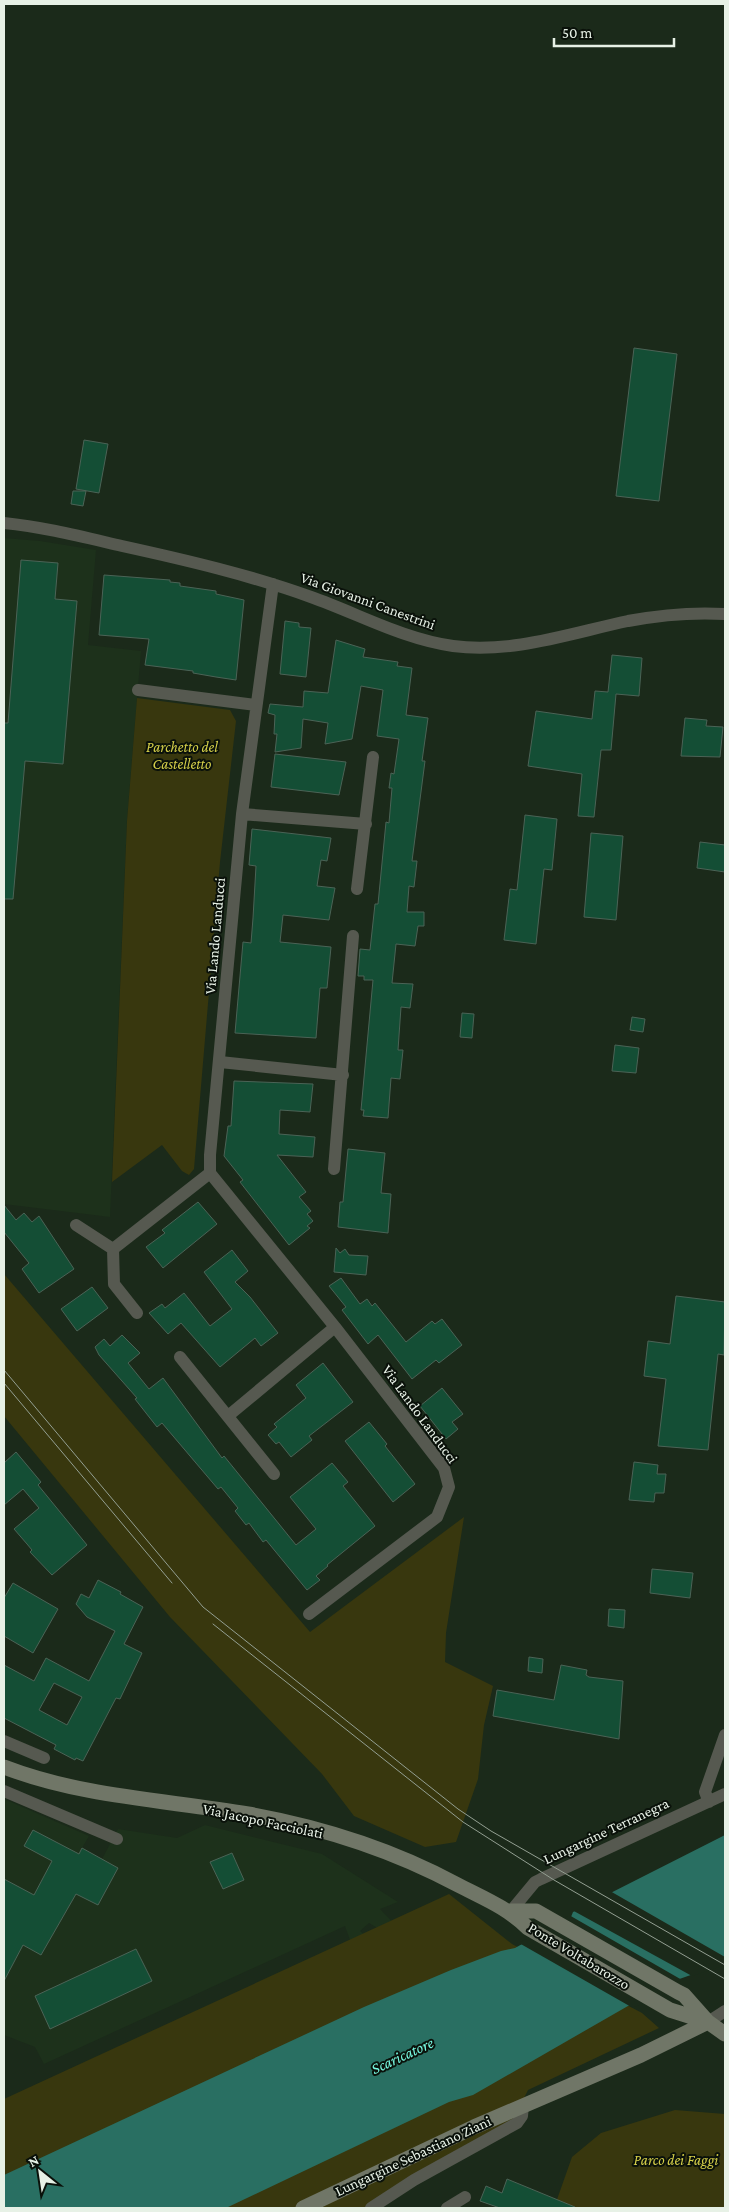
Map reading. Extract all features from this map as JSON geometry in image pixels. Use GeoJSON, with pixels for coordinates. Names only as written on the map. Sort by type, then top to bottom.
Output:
{"type":"FeatureCollection","features":[{"type":"Feature","properties":{"kind":"main road","name":"Via Jacopo Facciolati"},"geometry":{"type":"LineString","coordinates":[[4,1767],[36,1778],[88,1791],[249,1814],[310,1828],[384,1850],[416,1863],[511,1911]]}},
{"type":"Feature","properties":{"kind":"main road","name":"Ponte Voltabarozzo"},"geometry":{"type":"LineString","coordinates":[[511,1911],[536,1911],[681,1994],[708,2022]]}},
{"type":"Feature","properties":{"kind":"main road","name":"Ponte Voltabarozzo"},"geometry":{"type":"LineString","coordinates":[[511,1911],[528,1928],[664,2006],[708,2022]]}},
{"type":"Feature","properties":{"kind":"main road"},"geometry":{"type":"LineString","coordinates":[[708,2022],[725,2034]]}},
{"type":"Feature","properties":{"kind":"main road","name":"Lungargine Sebastiano Ziani"},"geometry":{"type":"LineString","coordinates":[[304,2208],[524,2105],[641,2055],[708,2022]]}},
{"type":"Feature","properties":{"kind":"street","name":"Via Giovanni Canestrini"},"geometry":{"type":"LineString","coordinates":[[4,523],[85,536],[202,564],[312,597],[406,635],[455,646],[486,647],[537,642],[626,622],[674,614],[725,614]]}},
{"type":"Feature","properties":{"kind":"street","name":"Via Lando Landucci"},"geometry":{"type":"LineString","coordinates":[[273,584],[242,814],[210,1155],[210,1172],[335,1327],[444,1468],[449,1488],[437,1517],[309,1614]]}},
{"type":"Feature","properties":{"kind":"street"},"geometry":{"type":"LineString","coordinates":[[138,690],[256,705]]}},
{"type":"Feature","properties":{"kind":"street"},"geometry":{"type":"LineString","coordinates":[[357,889],[373,757]]}},
{"type":"Feature","properties":{"kind":"street"},"geometry":{"type":"LineString","coordinates":[[242,814],[366,824]]}},
{"type":"Feature","properties":{"kind":"street"},"geometry":{"type":"LineString","coordinates":[[334,1170],[343,1075],[352,936]]}},
{"type":"Feature","properties":{"kind":"street"},"geometry":{"type":"LineString","coordinates":[[220,1062],[343,1075]]}},
{"type":"Feature","properties":{"kind":"street"},"geometry":{"type":"LineString","coordinates":[[113,1249],[210,1172]]}},
{"type":"Feature","properties":{"kind":"street"},"geometry":{"type":"LineString","coordinates":[[76,1225],[113,1249]]}},
{"type":"Feature","properties":{"kind":"street"},"geometry":{"type":"LineString","coordinates":[[113,1249],[114,1284],[137,1313]]}},
{"type":"Feature","properties":{"kind":"street"},"geometry":{"type":"LineString","coordinates":[[228,1416],[335,1327]]}},
{"type":"Feature","properties":{"kind":"street"},"geometry":{"type":"LineString","coordinates":[[180,1357],[274,1474]]}},
{"type":"Feature","properties":{"kind":"street"},"geometry":{"type":"LineString","coordinates":[[709,1802],[705,1792],[725,1735]]}},
{"type":"Feature","properties":{"kind":"street"},"geometry":{"type":"LineString","coordinates":[[4,1741],[44,1758]]}},
{"type":"Feature","properties":{"kind":"street"},"geometry":{"type":"LineString","coordinates":[[4,1791],[117,1839]]}},
{"type":"Feature","properties":{"kind":"street","name":"Lungargine Terranegra"},"geometry":{"type":"LineString","coordinates":[[511,1911],[534,1882],[541,1878],[725,1794]]}},
{"type":"Feature","properties":{"kind":"street"},"geometry":{"type":"LineString","coordinates":[[708,2022],[725,2011]]}},
{"type":"Feature","properties":{"kind":"street","name":"Lungargine Sebastiano Ziani"},"geometry":{"type":"LineString","coordinates":[[371,2208],[414,2180],[517,2123],[522,2116],[524,2105]]}},
{"type":"Feature","properties":{"kind":"street"},"geometry":{"type":"LineString","coordinates":[[447,2208],[465,2197]]}},
{"type":"Feature","properties":{"kind":"shaded area"},"geometry":{"type":"Polygon","coordinates":[[[4,538],[40,541],[96,550],[88,645],[141,651],[127,820],[110,1217],[4,1204],[4,538]]]}},
{"type":"Feature","properties":{"kind":"shaded area"},"geometry":{"type":"Polygon","coordinates":[[[4,1799],[89,1836],[82,1848],[102,1859],[118,1829],[177,1838],[205,1825],[322,1854],[398,1902],[380,1909],[409,1939],[379,1929],[369,1923],[360,1931],[367,1937],[351,1943],[345,1926],[44,2064],[35,2047],[4,2035],[4,1799]]]}},
{"type":"Feature","properties":{"kind":"green space","name":"Parchetto del Castelletto"},"geometry":{"type":"Polygon","coordinates":[[[137,698],[230,710],[236,721],[220,862],[194,1169],[189,1175],[182,1171],[162,1145],[112,1182],[127,821],[137,698]]]}},
{"type":"Feature","properties":{"kind":"green space"},"geometry":{"type":"Polygon","coordinates":[[[4,1274],[310,1632],[464,1517],[446,1633],[445,1662],[493,1686],[484,1725],[478,1779],[456,1842],[425,1847],[354,1816],[322,1774],[170,1617],[4,1416],[4,1274]]]}},
{"type":"Feature","properties":{"kind":"green space"},"geometry":{"type":"Polygon","coordinates":[[[449,1894],[512,1944],[642,2013],[659,2028],[528,2090],[508,2130],[373,2208],[4,2208],[4,2099],[449,1894]]]}},
{"type":"Feature","properties":{"kind":"green space","name":"Parco dei Faggi"},"geometry":{"type":"Polygon","coordinates":[[[675,2110],[725,2114],[725,2208],[554,2208],[572,2157],[601,2133],[675,2110]]]}},
{"type":"Feature","properties":{"kind":"water","name":"Scaricatore"},"geometry":{"type":"Polygon","coordinates":[[[725,1835],[725,1963],[668,1983],[473,2095],[449,2102],[226,2208],[4,2208],[4,2175],[364,2007],[451,1970],[501,1951],[515,1948],[571,1917],[573,1912],[725,1835]]]}},
{"type":"Feature","properties":{"kind":"pier"},"geometry":{"type":"Polygon","coordinates":[[[610,1891],[725,1957],[725,1965],[692,1976],[572,1910],[610,1891]]]}},
{"type":"Feature","properties":{"kind":"pier"},"geometry":{"type":"Polygon","coordinates":[[[569,1915],[682,1980],[633,2008],[519,1943],[569,1915]]]}},
{"type":"Feature","properties":{"kind":"building"},"geometry":{"type":"Polygon","coordinates":[[[634,348],[677,354],[659,501],[616,496],[634,348]]]}},
{"type":"Feature","properties":{"kind":"building"},"geometry":{"type":"Polygon","coordinates":[[[84,440],[108,444],[99,493],[76,489],[84,440]]]}},
{"type":"Feature","properties":{"kind":"building"},"geometry":{"type":"Polygon","coordinates":[[[73,491],[86,491],[83,506],[71,504],[73,491]]]}},
{"type":"Feature","properties":{"kind":"building"},"geometry":{"type":"Polygon","coordinates":[[[21,560],[58,563],[55,599],[77,601],[63,764],[25,761],[13,899],[4,899],[4,723],[8,723],[21,560]]]}},
{"type":"Feature","properties":{"kind":"building"},"geometry":{"type":"Polygon","coordinates":[[[104,575],[170,580],[170,582],[180,583],[180,586],[216,591],[216,594],[244,600],[236,680],[193,673],[193,671],[145,665],[149,639],[99,635],[104,575]]]}},
{"type":"Feature","properties":{"kind":"building"},"geometry":{"type":"Polygon","coordinates":[[[285,621],[299,623],[299,627],[311,628],[306,677],[280,674],[285,621]]]}},
{"type":"Feature","properties":{"kind":"building"},"geometry":{"type":"Polygon","coordinates":[[[336,640],[365,649],[363,657],[398,662],[397,666],[412,668],[406,715],[428,718],[422,761],[425,761],[412,861],[417,861],[414,887],[409,886],[407,912],[424,912],[424,926],[418,926],[415,946],[396,944],[392,983],[413,984],[410,1008],[401,1007],[398,1050],[403,1050],[400,1079],[391,1078],[388,1118],[363,1116],[364,1110],[361,1110],[373,980],[364,980],[364,976],[358,976],[360,949],[370,950],[375,904],[378,904],[386,822],[389,823],[392,788],[389,788],[391,773],[394,774],[399,739],[377,736],[383,690],[361,686],[352,739],[325,744],[328,723],[303,719],[301,748],[275,752],[277,734],[274,734],[275,715],[268,713],[270,704],[303,707],[304,691],[328,693],[336,640]]]}},
{"type":"Feature","properties":{"kind":"building"},"geometry":{"type":"Polygon","coordinates":[[[612,655],[642,658],[639,696],[616,694],[611,750],[601,750],[594,817],[578,816],[582,774],[528,766],[536,711],[592,719],[595,691],[608,692],[612,655]]]}},
{"type":"Feature","properties":{"kind":"building"},"geometry":{"type":"Polygon","coordinates":[[[685,718],[707,720],[706,726],[723,727],[720,757],[681,756],[685,718]]]}},
{"type":"Feature","properties":{"kind":"building"},"geometry":{"type":"Polygon","coordinates":[[[275,754],[346,762],[339,795],[271,787],[275,754]]]}},
{"type":"Feature","properties":{"kind":"building"},"geometry":{"type":"Polygon","coordinates":[[[525,815],[557,819],[552,870],[544,869],[536,944],[504,940],[510,889],[517,890],[525,815]]]}},
{"type":"Feature","properties":{"kind":"building"},"geometry":{"type":"Polygon","coordinates":[[[252,829],[331,838],[327,861],[321,860],[317,886],[335,888],[329,920],[283,915],[280,942],[331,947],[327,988],[320,988],[316,1038],[235,1033],[243,942],[251,943],[256,866],[249,865],[252,829]]]}},
{"type":"Feature","properties":{"kind":"building"},"geometry":{"type":"Polygon","coordinates":[[[591,833],[623,836],[616,920],[584,917],[591,833]]]}},
{"type":"Feature","properties":{"kind":"building"},"geometry":{"type":"Polygon","coordinates":[[[700,842],[725,845],[725,872],[697,868],[700,842]]]}},
{"type":"Feature","properties":{"kind":"building"},"geometry":{"type":"Polygon","coordinates":[[[462,1013],[474,1014],[472,1038],[460,1037],[462,1013]]]}},
{"type":"Feature","properties":{"kind":"building"},"geometry":{"type":"Polygon","coordinates":[[[632,1017],[645,1019],[643,1032],[630,1030],[632,1017]]]}},
{"type":"Feature","properties":{"kind":"building"},"geometry":{"type":"Polygon","coordinates":[[[615,1045],[639,1048],[636,1073],[612,1071],[615,1045]]]}},
{"type":"Feature","properties":{"kind":"building"},"geometry":{"type":"Polygon","coordinates":[[[234,1081],[313,1084],[310,1112],[280,1110],[279,1134],[315,1137],[313,1157],[277,1155],[306,1192],[299,1197],[311,1211],[307,1214],[313,1221],[307,1226],[310,1228],[289,1245],[240,1182],[243,1180],[224,1156],[228,1126],[231,1126],[234,1081]]]}},
{"type":"Feature","properties":{"kind":"building"},"geometry":{"type":"Polygon","coordinates":[[[348,1149],[385,1153],[381,1193],[391,1194],[388,1233],[338,1227],[340,1202],[343,1202],[348,1149]]]}},
{"type":"Feature","properties":{"kind":"building"},"geometry":{"type":"Polygon","coordinates":[[[198,1202],[217,1224],[163,1268],[146,1247],[165,1233],[162,1230],[198,1202]]]}},
{"type":"Feature","properties":{"kind":"building"},"geometry":{"type":"Polygon","coordinates":[[[4,1205],[16,1220],[24,1213],[32,1222],[39,1216],[74,1269],[39,1293],[22,1269],[29,1263],[4,1232],[4,1205]]]}},
{"type":"Feature","properties":{"kind":"building"},"geometry":{"type":"Polygon","coordinates":[[[336,1248],[340,1253],[345,1249],[349,1255],[368,1256],[366,1275],[334,1272],[336,1248]]]}},
{"type":"Feature","properties":{"kind":"building"},"geometry":{"type":"Polygon","coordinates":[[[232,1250],[248,1271],[235,1282],[250,1297],[278,1333],[261,1346],[255,1338],[220,1367],[181,1323],[168,1334],[149,1313],[162,1304],[165,1308],[184,1293],[210,1326],[232,1309],[204,1272],[232,1250]]]}},
{"type":"Feature","properties":{"kind":"building"},"geometry":{"type":"Polygon","coordinates":[[[341,1278],[360,1304],[367,1299],[372,1306],[375,1303],[406,1342],[432,1321],[435,1324],[442,1319],[462,1345],[439,1363],[436,1360],[412,1379],[378,1335],[368,1344],[342,1310],[346,1307],[329,1286],[341,1278]]]}},
{"type":"Feature","properties":{"kind":"building"},"geometry":{"type":"Polygon","coordinates":[[[92,1287],[108,1308],[77,1331],[61,1309],[92,1287]]]}},
{"type":"Feature","properties":{"kind":"building"},"geometry":{"type":"Polygon","coordinates":[[[676,1296],[725,1302],[724,1355],[718,1354],[708,1450],[658,1446],[666,1379],[644,1376],[648,1341],[670,1344],[676,1296]]]}},
{"type":"Feature","properties":{"kind":"building"},"geometry":{"type":"Polygon","coordinates":[[[122,1335],[140,1353],[128,1363],[149,1389],[163,1378],[222,1458],[224,1456],[296,1545],[316,1529],[290,1497],[332,1463],[348,1482],[343,1486],[375,1526],[327,1565],[316,1576],[320,1580],[307,1590],[266,1540],[263,1542],[249,1523],[246,1525],[235,1511],[238,1508],[221,1487],[218,1489],[162,1423],[157,1427],[135,1399],[137,1398],[99,1355],[95,1347],[104,1339],[110,1346],[122,1335]]]}},
{"type":"Feature","properties":{"kind":"building"},"geometry":{"type":"Polygon","coordinates":[[[323,1363],[353,1402],[309,1436],[312,1440],[291,1457],[279,1442],[276,1444],[268,1435],[277,1427],[274,1424],[306,1398],[296,1385],[323,1363]]]}},
{"type":"Feature","properties":{"kind":"building"},"geometry":{"type":"Polygon","coordinates":[[[442,1388],[463,1414],[452,1422],[458,1429],[446,1439],[420,1406],[442,1388]]]}},
{"type":"Feature","properties":{"kind":"building"},"geometry":{"type":"Polygon","coordinates":[[[369,1422],[415,1484],[393,1502],[345,1441],[369,1422]]]}},
{"type":"Feature","properties":{"kind":"building"},"geometry":{"type":"Polygon","coordinates":[[[16,1452],[41,1482],[38,1485],[87,1545],[52,1575],[30,1552],[32,1550],[14,1529],[39,1508],[23,1489],[4,1505],[4,1463],[16,1452]]]}},
{"type":"Feature","properties":{"kind":"building"},"geometry":{"type":"Polygon","coordinates":[[[634,1462],[658,1465],[657,1474],[666,1474],[664,1493],[655,1493],[654,1502],[629,1500],[634,1462]]]}},
{"type":"Feature","properties":{"kind":"building"},"geometry":{"type":"Polygon","coordinates":[[[652,1569],[693,1573],[690,1598],[650,1593],[652,1569]]]}},
{"type":"Feature","properties":{"kind":"building"},"geometry":{"type":"Polygon","coordinates":[[[98,1580],[121,1592],[120,1594],[143,1607],[124,1644],[142,1653],[120,1699],[116,1698],[83,1761],[76,1758],[75,1760],[54,1749],[56,1745],[4,1718],[4,1665],[34,1681],[46,1658],[89,1681],[115,1631],[87,1617],[76,1604],[81,1594],[89,1598],[98,1580]],[[54,1683],[39,1710],[67,1725],[82,1697],[54,1683]]]}},
{"type":"Feature","properties":{"kind":"building"},"geometry":{"type":"Polygon","coordinates":[[[13,1583],[58,1609],[33,1653],[4,1636],[4,1598],[13,1583]]]}},
{"type":"Feature","properties":{"kind":"building"},"geometry":{"type":"Polygon","coordinates":[[[609,1609],[625,1610],[624,1628],[608,1626],[609,1609]]]}},
{"type":"Feature","properties":{"kind":"building"},"geometry":{"type":"Polygon","coordinates":[[[529,1657],[543,1659],[542,1673],[528,1671],[529,1657]]]}},
{"type":"Feature","properties":{"kind":"building"},"geometry":{"type":"Polygon","coordinates":[[[561,1665],[587,1670],[586,1675],[589,1677],[623,1681],[619,1739],[493,1716],[497,1690],[554,1700],[561,1665]]]}},
{"type":"Feature","properties":{"kind":"building"},"geometry":{"type":"Polygon","coordinates":[[[33,1830],[79,1854],[82,1848],[118,1868],[98,1905],[76,1894],[41,1955],[23,1945],[4,1981],[4,1879],[34,1895],[52,1861],[24,1846],[33,1830]]]}},
{"type":"Feature","properties":{"kind":"building"},"geometry":{"type":"Polygon","coordinates":[[[232,1853],[244,1880],[223,1889],[210,1862],[232,1853]]]}},
{"type":"Feature","properties":{"kind":"building"},"geometry":{"type":"Polygon","coordinates":[[[136,1949],[152,1981],[50,2029],[35,1996],[136,1949]]]}},
{"type":"Feature","properties":{"kind":"building"},"geometry":{"type":"Polygon","coordinates":[[[507,2179],[575,2208],[500,2208],[480,2201],[486,2186],[502,2193],[507,2179]]]}},
{"type":"Feature","properties":{"kind":"tram line"},"geometry":{"type":"LineString","coordinates":[[4,1370],[203,1607],[458,1809],[491,1831],[725,1965]]}},
{"type":"Feature","properties":{"kind":"tram line"},"geometry":{"type":"LineString","coordinates":[[4,1383],[172,1583]]}},
{"type":"Feature","properties":{"kind":"tram line"},"geometry":{"type":"LineString","coordinates":[[213,1624],[463,1822],[554,1880],[725,1979]]}}]}
